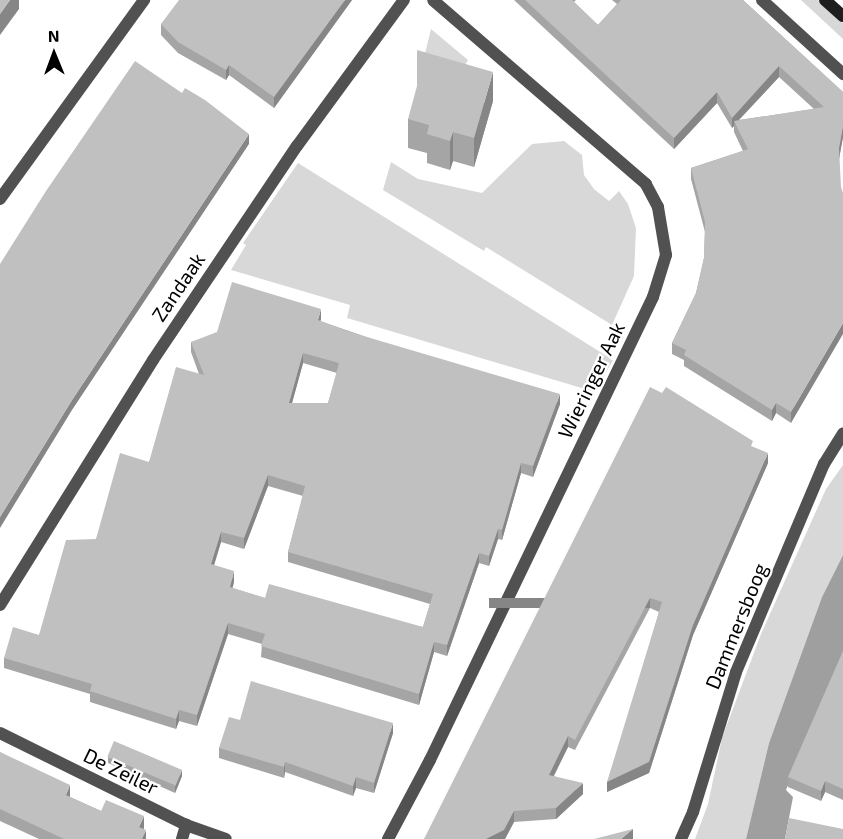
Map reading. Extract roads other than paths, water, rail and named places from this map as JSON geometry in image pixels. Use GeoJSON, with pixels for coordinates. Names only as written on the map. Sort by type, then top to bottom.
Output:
{"type":"FeatureCollection","features":[{"type":"Feature","properties":{"kind":"street"},"geometry":{"type":"LineString","coordinates":[[0,199],[144,0]]}},
{"type":"Feature","properties":{"kind":"street","name":"Zandaak"},"geometry":{"type":"LineString","coordinates":[[0,605],[153,360],[297,146],[404,0]]}},
{"type":"Feature","properties":{"kind":"street","name":"Wieringer Aak"},"geometry":{"type":"LineString","coordinates":[[388,839],[430,760],[653,297],[666,255],[658,207],[646,184],[433,0]]}},
{"type":"Feature","properties":{"kind":"street"},"geometry":{"type":"LineString","coordinates":[[762,0],[843,74]]}},
{"type":"Feature","properties":{"kind":"street"},"geometry":{"type":"LineString","coordinates":[[825,0],[843,16]]}},
{"type":"Feature","properties":{"kind":"street","name":"Dammersboog"},"geometry":{"type":"LineString","coordinates":[[681,839],[693,812],[736,672],[824,465],[843,433]]}},
{"type":"Feature","properties":{"kind":"street","name":"De Zeiler"},"geometry":{"type":"LineString","coordinates":[[0,733],[186,825],[226,839]]}},
{"type":"Feature","properties":{"kind":"street"},"geometry":{"type":"LineString","coordinates":[[182,839],[186,825]]}}]}
